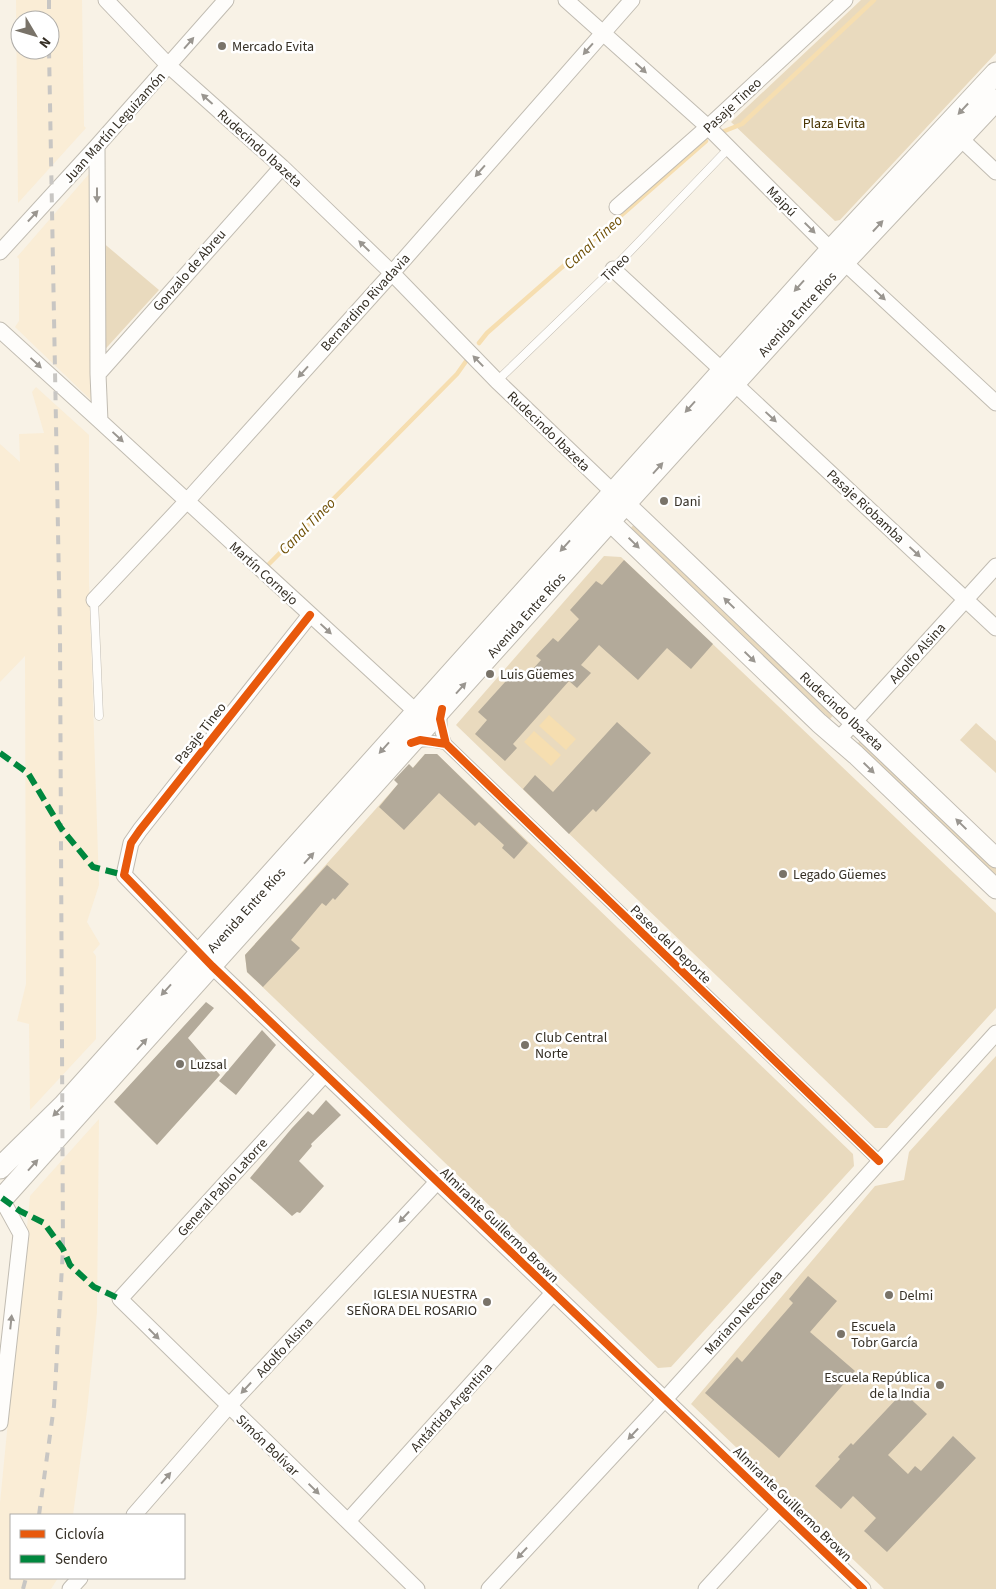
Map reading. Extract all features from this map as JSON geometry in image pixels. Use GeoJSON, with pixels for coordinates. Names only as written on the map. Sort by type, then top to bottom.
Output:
{"type":"FeatureCollection","features":[{"type":"Feature","properties":{"kind":"main road","name":"Avenida Entre Ríos"},"geometry":{"type":"LineString","coordinates":[[1,1198],[84,1095],[429,715],[604,515],[838,256],[996,73]]}},
{"type":"Feature","properties":{"kind":"main road","name":"Avenida Entre Ríos"},"geometry":{"type":"LineString","coordinates":[[838,256],[961,139],[996,100]]}},
{"type":"Feature","properties":{"kind":"main road","name":"Avenida Entre Ríos"},"geometry":{"type":"LineString","coordinates":[[205,960],[412,743],[429,715]]}},
{"type":"Feature","properties":{"kind":"main road","name":"Avenida Entre Ríos"},"geometry":{"type":"LineString","coordinates":[[0,1168],[84,1095]]}},
{"type":"Feature","properties":{"kind":"street","name":"Rudecindo Ibazeta"},"geometry":{"type":"LineString","coordinates":[[106,0],[169,66],[282,167],[392,273],[498,382],[996,858]]}},
{"type":"Feature","properties":{"kind":"street","name":"Juan Martín Leguizamón"},"geometry":{"type":"LineString","coordinates":[[0,252],[169,66],[226,0]]}},
{"type":"Feature","properties":{"kind":"street","name":"Maipú"},"geometry":{"type":"LineString","coordinates":[[566,0],[708,127],[838,256],[996,403]]}},
{"type":"Feature","properties":{"kind":"street","name":"Bernardino Rivadavia"},"geometry":{"type":"LineString","coordinates":[[94,600],[187,501],[392,273],[632,0]]}},
{"type":"Feature","properties":{"kind":"street","name":"Pasaje Tineo"},"geometry":{"type":"LineString","coordinates":[[617,207],[708,127],[845,0]]}},
{"type":"Feature","properties":{"kind":"street"},"geometry":{"type":"LineString","coordinates":[[961,139],[996,172]]}},
{"type":"Feature","properties":{"kind":"street"},"geometry":{"type":"LineString","coordinates":[[97,146],[100,421]]}},
{"type":"Feature","properties":{"kind":"street","name":"Gonzalo de Abreu"},"geometry":{"type":"LineString","coordinates":[[98,374],[282,167]]}},
{"type":"Feature","properties":{"kind":"street","name":"Pasaje Riobamba"},"geometry":{"type":"LineString","coordinates":[[613,269],[996,628]]}},
{"type":"Feature","properties":{"kind":"street","name":"Martín Cornejo"},"geometry":{"type":"LineString","coordinates":[[0,330],[310,615],[429,715]]}},
{"type":"Feature","properties":{"kind":"street","name":"Rudecindo Ibazeta"},"geometry":{"type":"LineString","coordinates":[[604,515],[996,889]]}},
{"type":"Feature","properties":{"kind":"street","name":"Adolfo Alsina"},"geometry":{"type":"LineString","coordinates":[[838,740],[996,566]]}},
{"type":"Feature","properties":{"kind":"street","name":"Pasaje Tineo"},"geometry":{"type":"LineString","coordinates":[[124,874],[132,843],[140,830],[310,615]]}},
{"type":"Feature","properties":{"kind":"street"},"geometry":{"type":"LineString","coordinates":[[412,743],[427,740],[446,744],[440,719],[429,715]]}},
{"type":"Feature","properties":{"kind":"street","name":"Paseo del Deporte"},"geometry":{"type":"LineString","coordinates":[[446,744],[879,1161]]}},
{"type":"Feature","properties":{"kind":"street","name":"Almirante Guillermo Brown"},"geometry":{"type":"LineString","coordinates":[[124,874],[205,960],[553,1293],[666,1398],[863,1589]]}},
{"type":"Feature","properties":{"kind":"street","name":"Mariano Necochea"},"geometry":{"type":"LineString","coordinates":[[489,1589],[666,1398],[996,1033]]}},
{"type":"Feature","properties":{"kind":"street","name":"General Pablo Latorre"},"geometry":{"type":"LineString","coordinates":[[120,1299],[324,1074]]}},
{"type":"Feature","properties":{"kind":"street","name":"Adolfo Alsina"},"geometry":{"type":"LineString","coordinates":[[135,1514],[228,1407],[437,1182]]}},
{"type":"Feature","properties":{"kind":"street"},"geometry":{"type":"LineString","coordinates":[[0,1423],[21,1234],[1,1198]]}},
{"type":"Feature","properties":{"kind":"street","name":"Antártida Argentina"},"geometry":{"type":"LineString","coordinates":[[348,1521],[553,1293]]}},
{"type":"Feature","properties":{"kind":"street","name":"Simón Bolívar"},"geometry":{"type":"LineString","coordinates":[[120,1299],[228,1407],[417,1589]]}},
{"type":"Feature","properties":{"kind":"street"},"geometry":{"type":"LineString","coordinates":[[706,1589],[779,1509]]}},
{"type":"Feature","properties":{"kind":"street"},"geometry":{"type":"LineString","coordinates":[[70,1589],[79,1579]]}},
{"type":"Feature","properties":{"kind":"lane","name":"Tineo"},"geometry":{"type":"LineString","coordinates":[[498,382],[613,269],[729,148]]}},
{"type":"Feature","properties":{"kind":"lane"},"geometry":{"type":"LineString","coordinates":[[94,600],[99,716]]}},
{"type":"Feature","properties":{"kind":"shaded area"},"geometry":{"type":"Polygon","coordinates":[[[16,0],[82,0],[84,126],[86,128],[18,203],[17,60],[60,60],[60,10],[16,10],[16,0]]]}},
{"type":"Feature","properties":{"kind":"shaded area"},"geometry":{"type":"Polygon","coordinates":[[[89,174],[95,299],[91,400],[15,327],[19,321],[19,259],[17,257],[89,174]]]}},
{"type":"Feature","properties":{"kind":"shaded area"},"geometry":{"type":"Polygon","coordinates":[[[36,387],[89,435],[89,581],[99,885],[87,922],[100,944],[93,952],[96,956],[96,1039],[30,1110],[29,1024],[17,1021],[26,984],[25,656],[0,682],[0,444],[20,462],[19,434],[44,433],[32,392],[36,387]]]}},
{"type":"Feature","properties":{"kind":"shaded area"},"geometry":{"type":"Polygon","coordinates":[[[549,715],[576,739],[566,750],[539,726],[549,715]]]}},
{"type":"Feature","properties":{"kind":"shaded area"},"geometry":{"type":"Polygon","coordinates":[[[534,731],[561,755],[551,766],[524,742],[534,731]]]}},
{"type":"Feature","properties":{"kind":"shaded area"},"geometry":{"type":"Polygon","coordinates":[[[99,1119],[97,1312],[87,1411],[73,1514],[10,1514],[10,1579],[57,1579],[51,1589],[0,1589],[0,1503],[30,1196],[99,1119]]]}},
{"type":"Feature","properties":{"kind":"green space","name":"Plaza Evita"},"geometry":{"type":"Polygon","coordinates":[[[861,0],[996,0],[996,53],[840,220],[835,221],[731,122],[861,0]]]}},
{"type":"Feature","properties":{"kind":"green space"},"geometry":{"type":"Polygon","coordinates":[[[101,241],[159,290],[99,356],[101,241]]]}},
{"type":"Feature","properties":{"kind":"green space"},"geometry":{"type":"Polygon","coordinates":[[[635,523],[835,713],[830,719],[630,529],[635,523]]]}},
{"type":"Feature","properties":{"kind":"green space","name":"Legado Güemes"},"geometry":{"type":"Polygon","coordinates":[[[604,556],[621,557],[996,913],[996,1008],[887,1128],[875,1128],[456,725],[604,556]]]}},
{"type":"Feature","properties":{"kind":"green space"},"geometry":{"type":"Polygon","coordinates":[[[976,723],[996,741],[996,773],[960,740],[976,723]]]}},
{"type":"Feature","properties":{"kind":"green space"},"geometry":{"type":"Polygon","coordinates":[[[861,740],[996,868],[996,879],[855,746],[861,740]]]}},
{"type":"Feature","properties":{"kind":"green space"},"geometry":{"type":"Polygon","coordinates":[[[425,754],[437,754],[853,1154],[854,1166],[671,1367],[658,1368],[247,972],[245,955],[425,754]]]}},
{"type":"Feature","properties":{"kind":"green space","name":"Delmi"},"geometry":{"type":"Polygon","coordinates":[[[996,1056],[996,1589],[884,1589],[691,1404],[875,1186],[904,1180],[909,1152],[996,1056]]]}},
{"type":"Feature","properties":{"kind":"building"},"geometry":{"type":"Polygon","coordinates":[[[624,560],[713,644],[691,669],[667,648],[638,680],[599,645],[581,665],[591,673],[577,688],[569,681],[513,744],[517,748],[505,761],[475,734],[487,720],[478,712],[514,672],[523,680],[541,660],[536,656],[553,638],[558,642],[579,619],[570,610],[596,581],[602,585],[624,560]]]}},
{"type":"Feature","properties":{"kind":"building"},"geometry":{"type":"Polygon","coordinates":[[[617,722],[651,753],[596,812],[593,809],[569,834],[523,789],[535,775],[553,792],[617,722]]]}},
{"type":"Feature","properties":{"kind":"building"},"geometry":{"type":"Polygon","coordinates":[[[425,754],[437,754],[528,843],[514,859],[502,848],[504,845],[479,822],[475,826],[439,793],[404,830],[379,807],[398,784],[394,780],[409,764],[413,768],[425,754]]]}},
{"type":"Feature","properties":{"kind":"building"},"geometry":{"type":"Polygon","coordinates":[[[327,865],[349,884],[335,900],[333,898],[326,906],[322,903],[291,940],[300,948],[263,987],[247,972],[245,955],[327,865]]]}},
{"type":"Feature","properties":{"kind":"building","name":"Luzsal"},"geometry":{"type":"Polygon","coordinates":[[[206,1002],[214,1008],[188,1038],[220,1075],[157,1145],[114,1102],[206,1002]]]}},
{"type":"Feature","properties":{"kind":"building"},"geometry":{"type":"Polygon","coordinates":[[[262,1030],[276,1045],[236,1095],[219,1081],[262,1030]]]}},
{"type":"Feature","properties":{"kind":"building"},"geometry":{"type":"Polygon","coordinates":[[[326,1100],[341,1115],[311,1144],[312,1146],[299,1161],[324,1186],[300,1213],[297,1212],[292,1216],[250,1178],[308,1111],[313,1115],[326,1100]]]}},
{"type":"Feature","properties":{"kind":"building"},"geometry":{"type":"Polygon","coordinates":[[[808,1276],[837,1301],[810,1332],[855,1371],[779,1458],[705,1393],[737,1357],[742,1362],[793,1303],[789,1299],[808,1276]]]}},
{"type":"Feature","properties":{"kind":"building"},"geometry":{"type":"Polygon","coordinates":[[[903,1392],[927,1414],[888,1455],[908,1474],[915,1466],[921,1471],[953,1436],[976,1458],[887,1552],[864,1531],[876,1518],[853,1496],[841,1509],[815,1486],[840,1459],[838,1457],[851,1443],[853,1445],[903,1392]]]}},
{"type":"Feature","properties":{"kind":"waterway","name":"Canal Tineo"},"geometry":{"type":"LineString","coordinates":[[722,132],[742,124],[874,0]]}},
{"type":"Feature","properties":{"kind":"waterway","name":"Canal Tineo"},"geometry":{"type":"LineString","coordinates":[[479,343],[487,333],[706,141]]}},
{"type":"Feature","properties":{"kind":"waterway","name":"Canal Tineo"},"geometry":{"type":"LineString","coordinates":[[269,564],[457,374],[469,357]]}},
{"type":"Feature","properties":{"kind":"railway"},"geometry":{"type":"LineString","coordinates":[[49,0],[49,10]]}},
{"type":"Feature","properties":{"kind":"railway"},"geometry":{"type":"LineString","coordinates":[[39,1514],[54,1406],[63,1249],[60,637],[49,60]]}},
{"type":"Feature","properties":{"kind":"railway"},"geometry":{"type":"LineString","coordinates":[[23,1589],[26,1579]]}},
{"type":"Feature","properties":{"kind":"marked path"},"geometry":{"type":"LineString","coordinates":[[0,753],[28,773],[61,828],[93,867],[124,875]]}},
{"type":"Feature","properties":{"kind":"marked path"},"geometry":{"type":"LineString","coordinates":[[2,1198],[20,1211],[44,1223],[63,1249],[70,1265],[94,1287],[120,1299]]}},
{"type":"Feature","properties":{"kind":"cycle path"},"geometry":{"type":"LineString","coordinates":[[310,615],[140,830],[131,843],[124,875],[212,966],[863,1589]]}},
{"type":"Feature","properties":{"kind":"cycle path"},"geometry":{"type":"LineString","coordinates":[[411,743],[420,740],[446,744],[440,719],[442,709]]}},
{"type":"Feature","properties":{"kind":"cycle path"},"geometry":{"type":"LineString","coordinates":[[446,744],[879,1161]]}},
{"type":"Feature","properties":{"kind":"place","name":"Mercado Evita"},"geometry":{"type":"Point","coordinates":[222,46]}},
{"type":"Feature","properties":{"kind":"place","name":"Dani"},"geometry":{"type":"Point","coordinates":[664,501]}},
{"type":"Feature","properties":{"kind":"place","name":"Luis Güemes"},"geometry":{"type":"Point","coordinates":[490,674]}},
{"type":"Feature","properties":{"kind":"place","name":"Legado Güemes"},"geometry":{"type":"Point","coordinates":[783,874]}},
{"type":"Feature","properties":{"kind":"place","name":"Club Central Norte"},"geometry":{"type":"Point","coordinates":[525,1045]}},
{"type":"Feature","properties":{"kind":"place","name":"Luzsal"},"geometry":{"type":"Point","coordinates":[180,1064]}},
{"type":"Feature","properties":{"kind":"place","name":"Delmi"},"geometry":{"type":"Point","coordinates":[889,1295]}},
{"type":"Feature","properties":{"kind":"place","name":"IGLESIA NUESTRA SEÑORA DEL ROSARIO"},"geometry":{"type":"Point","coordinates":[487,1302]}},
{"type":"Feature","properties":{"kind":"place","name":"Escuela Tobr García"},"geometry":{"type":"Point","coordinates":[841,1334]}},
{"type":"Feature","properties":{"kind":"place","name":"Escuela República de la India"},"geometry":{"type":"Point","coordinates":[940,1385]}}]}
